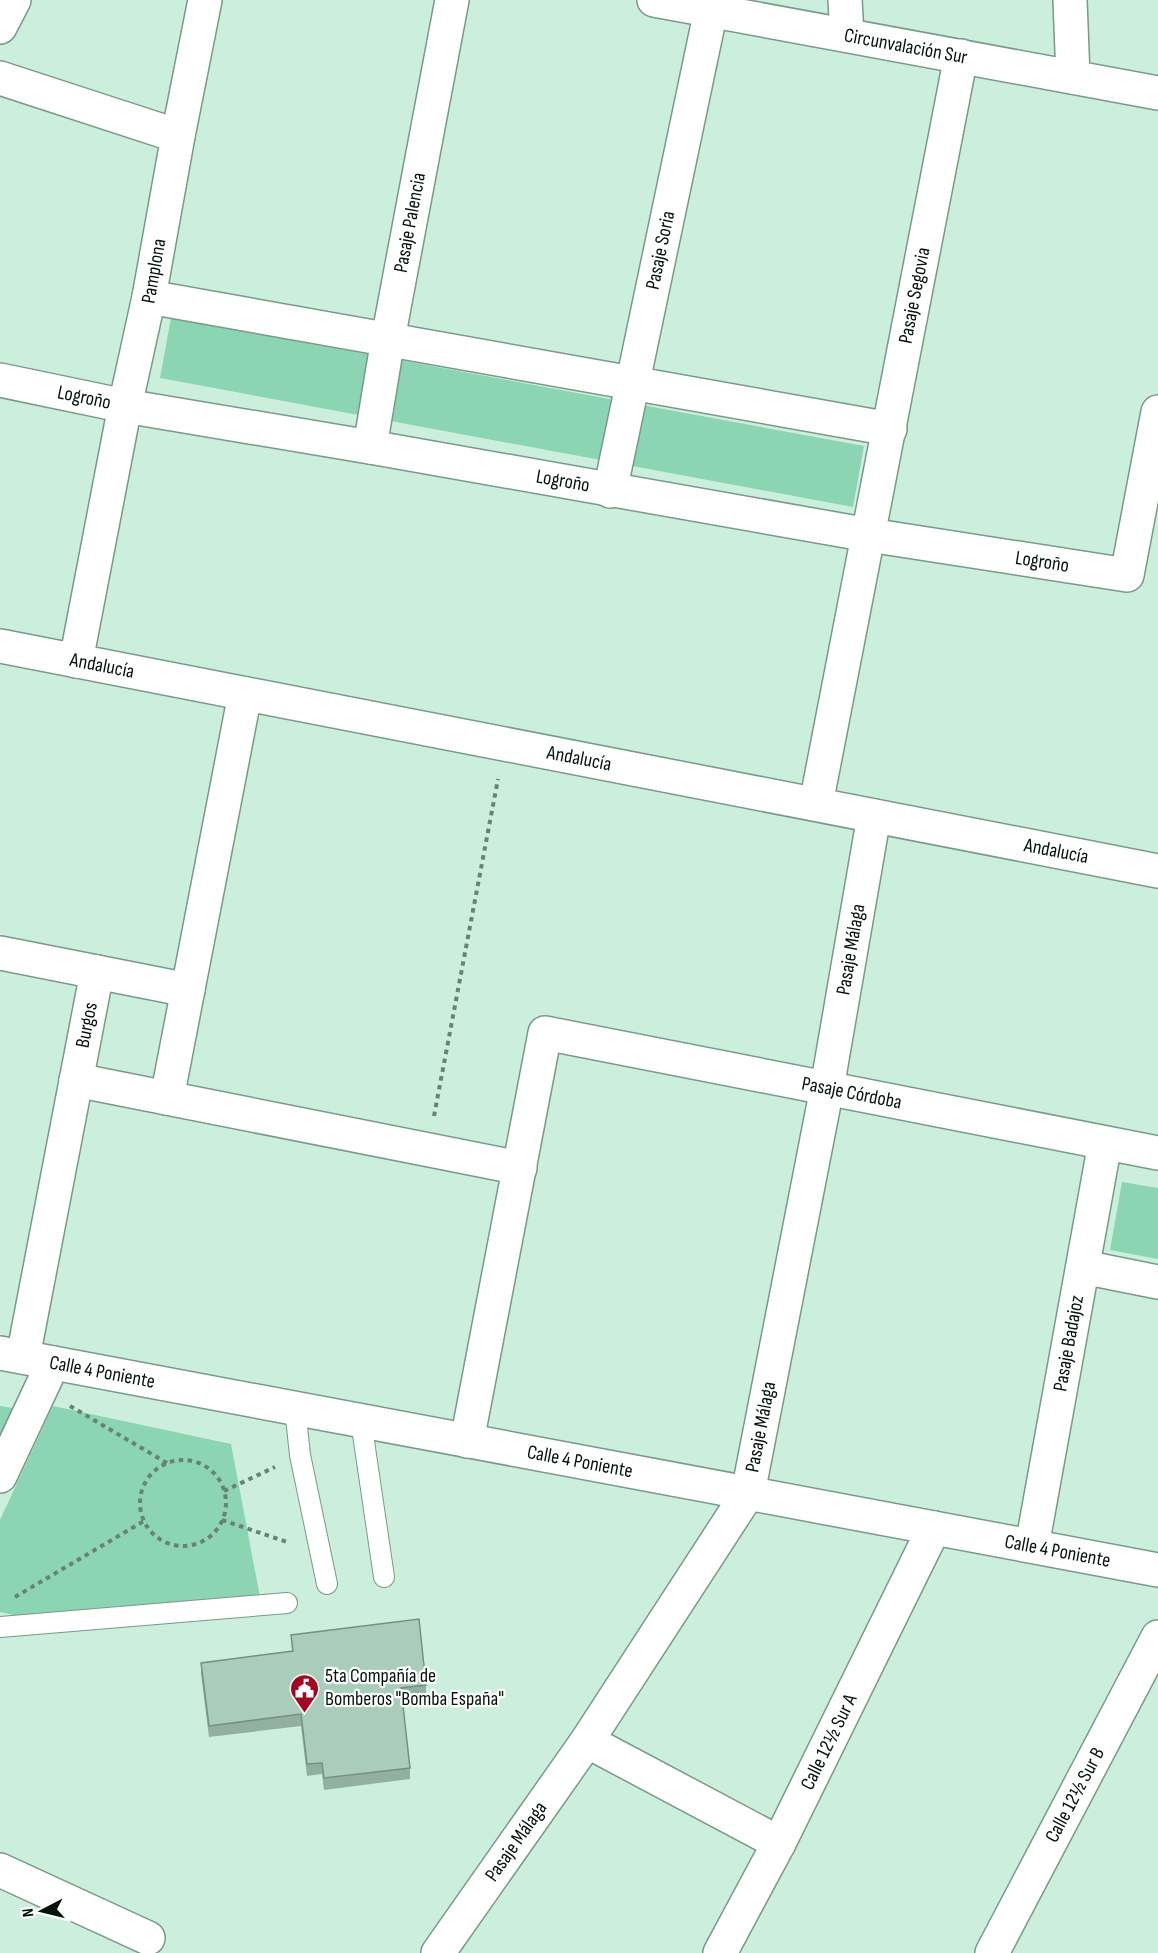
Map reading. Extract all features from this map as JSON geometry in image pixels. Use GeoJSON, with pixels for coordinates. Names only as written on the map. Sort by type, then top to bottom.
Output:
{"type":"FeatureCollection","features":[{"type":"Feature","properties":{"kind":"street"},"geometry":{"type":"LineString","coordinates":[[0,27],[14,0]]}},
{"type":"Feature","properties":{"kind":"street","name":"Pamplona"},"geometry":{"type":"LineString","coordinates":[[76,661],[125,406],[149,297],[205,0]]}},
{"type":"Feature","properties":{"kind":"street","name":"Pasaje Palencia"},"geometry":{"type":"LineString","coordinates":[[370,447],[452,0]]}},
{"type":"Feature","properties":{"kind":"street","name":"Circunvalación Sur"},"geometry":{"type":"LineString","coordinates":[[654,0],[1158,93]]}},
{"type":"Feature","properties":{"kind":"street"},"geometry":{"type":"LineString","coordinates":[[845,0],[847,35]]}},
{"type":"Feature","properties":{"kind":"street"},"geometry":{"type":"LineString","coordinates":[[1070,0],[1073,77]]}},
{"type":"Feature","properties":{"kind":"street","name":"Pasaje Soria"},"geometry":{"type":"LineString","coordinates":[[610,490],[711,10]]}},
{"type":"Feature","properties":{"kind":"street","name":"Pasaje Segovia"},"geometry":{"type":"LineString","coordinates":[[816,804],[961,56]]}},
{"type":"Feature","properties":{"kind":"street"},"geometry":{"type":"LineString","coordinates":[[0,78],[178,136]]}},
{"type":"Feature","properties":{"kind":"street"},"geometry":{"type":"LineString","coordinates":[[149,297],[890,429]]}},
{"type":"Feature","properties":{"kind":"street","name":"Logroño"},"geometry":{"type":"LineString","coordinates":[[0,380],[125,406],[868,535],[1127,575],[1158,412]]}},
{"type":"Feature","properties":{"kind":"street","name":"Andalucía"},"geometry":{"type":"LineString","coordinates":[[0,646],[1158,871]]}},
{"type":"Feature","properties":{"kind":"street"},"geometry":{"type":"LineString","coordinates":[[167,1098],[246,694]]}},
{"type":"Feature","properties":{"kind":"street","name":"Pasaje Málaga"},"geometry":{"type":"LineString","coordinates":[[438,1953],[587,1741],[748,1493],[827,1088],[874,816]]}},
{"type":"Feature","properties":{"kind":"street"},"geometry":{"type":"LineString","coordinates":[[0,953],[188,990]]}},
{"type":"Feature","properties":{"kind":"street","name":"Burgos"},"geometry":{"type":"LineString","coordinates":[[0,1476],[29,1365],[76,1080],[97,972]]}},
{"type":"Feature","properties":{"kind":"street","name":"Pasaje Córdoba"},"geometry":{"type":"LineString","coordinates":[[520,1168],[545,1033],[1158,1153]]}},
{"type":"Feature","properties":{"kind":"street"},"geometry":{"type":"LineString","coordinates":[[76,1080],[520,1168],[467,1441]]}},
{"type":"Feature","properties":{"kind":"street","name":"Pasaje Badajoz"},"geometry":{"type":"LineString","coordinates":[[1032,1546],[1105,1143]]}},
{"type":"Feature","properties":{"kind":"street"},"geometry":{"type":"LineString","coordinates":[[1083,1268],[1158,1282]]}},
{"type":"Feature","properties":{"kind":"street","name":"Calle 4 Poniente"},"geometry":{"type":"LineString","coordinates":[[29,1365],[295,1408],[1158,1570]]}},
{"type":"Feature","properties":{"kind":"street","name":"Calle 12½ Sur A"},"geometry":{"type":"LineString","coordinates":[[720,1953],[779,1843],[934,1528]]}},
{"type":"Feature","properties":{"kind":"street","name":"Calle 12½ Sur B"},"geometry":{"type":"LineString","coordinates":[[992,1953],[1158,1637]]}},
{"type":"Feature","properties":{"kind":"street"},"geometry":{"type":"LineString","coordinates":[[587,1741],[779,1843]]}},
{"type":"Feature","properties":{"kind":"street"},"geometry":{"type":"LineString","coordinates":[[0,1870],[148,1938]]}},
{"type":"Feature","properties":{"kind":"lane"},"geometry":{"type":"LineString","coordinates":[[295,1408],[300,1455],[327,1584]]}},
{"type":"Feature","properties":{"kind":"lane"},"geometry":{"type":"LineString","coordinates":[[361,1421],[384,1577]]}},
{"type":"Feature","properties":{"kind":"lane"},"geometry":{"type":"LineString","coordinates":[[0,1627],[287,1603]]}},
{"type":"Feature","properties":{"kind":"path"},"geometry":{"type":"LineString","coordinates":[[428,1149],[504,744]]}},
{"type":"Feature","properties":{"kind":"path"},"geometry":{"type":"LineString","coordinates":[[29,1365],[167,1463]]}},
{"type":"Feature","properties":{"kind":"path"},"geometry":{"type":"LineString","coordinates":[[224,1491],[300,1455]]}},
{"type":"Feature","properties":{"kind":"path"},"geometry":{"type":"LineString","coordinates":[[180,1460],[194,1462],[207,1468],[218,1479],[224,1491],[226,1506],[215,1532],[203,1541],[190,1546],[176,1546],[162,1541],[151,1533],[140,1508],[141,1494],[146,1481],[167,1463],[180,1460]]}},
{"type":"Feature","properties":{"kind":"path"},"geometry":{"type":"LineString","coordinates":[[222,1520],[320,1553]]}},
{"type":"Feature","properties":{"kind":"path"},"geometry":{"type":"LineString","coordinates":[[10,1599],[144,1521]]}},
{"type":"Feature","properties":{"kind":"green space"},"geometry":{"type":"Polygon","coordinates":[[[171,318],[864,446],[853,507],[160,378],[171,318]]]}},
{"type":"Feature","properties":{"kind":"green space"},"geometry":{"type":"Polygon","coordinates":[[[1122,1182],[1158,1188],[1158,1259],[1110,1250],[1122,1182]]]}},
{"type":"Feature","properties":{"kind":"green space"},"geometry":{"type":"Polygon","coordinates":[[[0,1406],[13,1408],[0,1435],[0,1406]]]}},
{"type":"Feature","properties":{"kind":"green space"},"geometry":{"type":"Polygon","coordinates":[[[53,1406],[231,1444],[260,1597],[33,1619],[0,1612],[0,1520],[53,1406]]]}},
{"type":"Feature","properties":{"kind":"building","name":"5ta Compañía de Bomberos \"Bomba España\""},"geometry":{"type":"Polygon","coordinates":[[[419,1619],[426,1685],[401,1688],[410,1768],[324,1778],[322,1763],[307,1764],[301,1714],[209,1726],[201,1663],[293,1651],[291,1635],[419,1619]]]}},
{"type":"Feature","properties":{"kind":"place","name":"5ta Compañía de Bomberos \"Bomba España\""},"geometry":{"type":"Point","coordinates":[304,1714]}}]}
